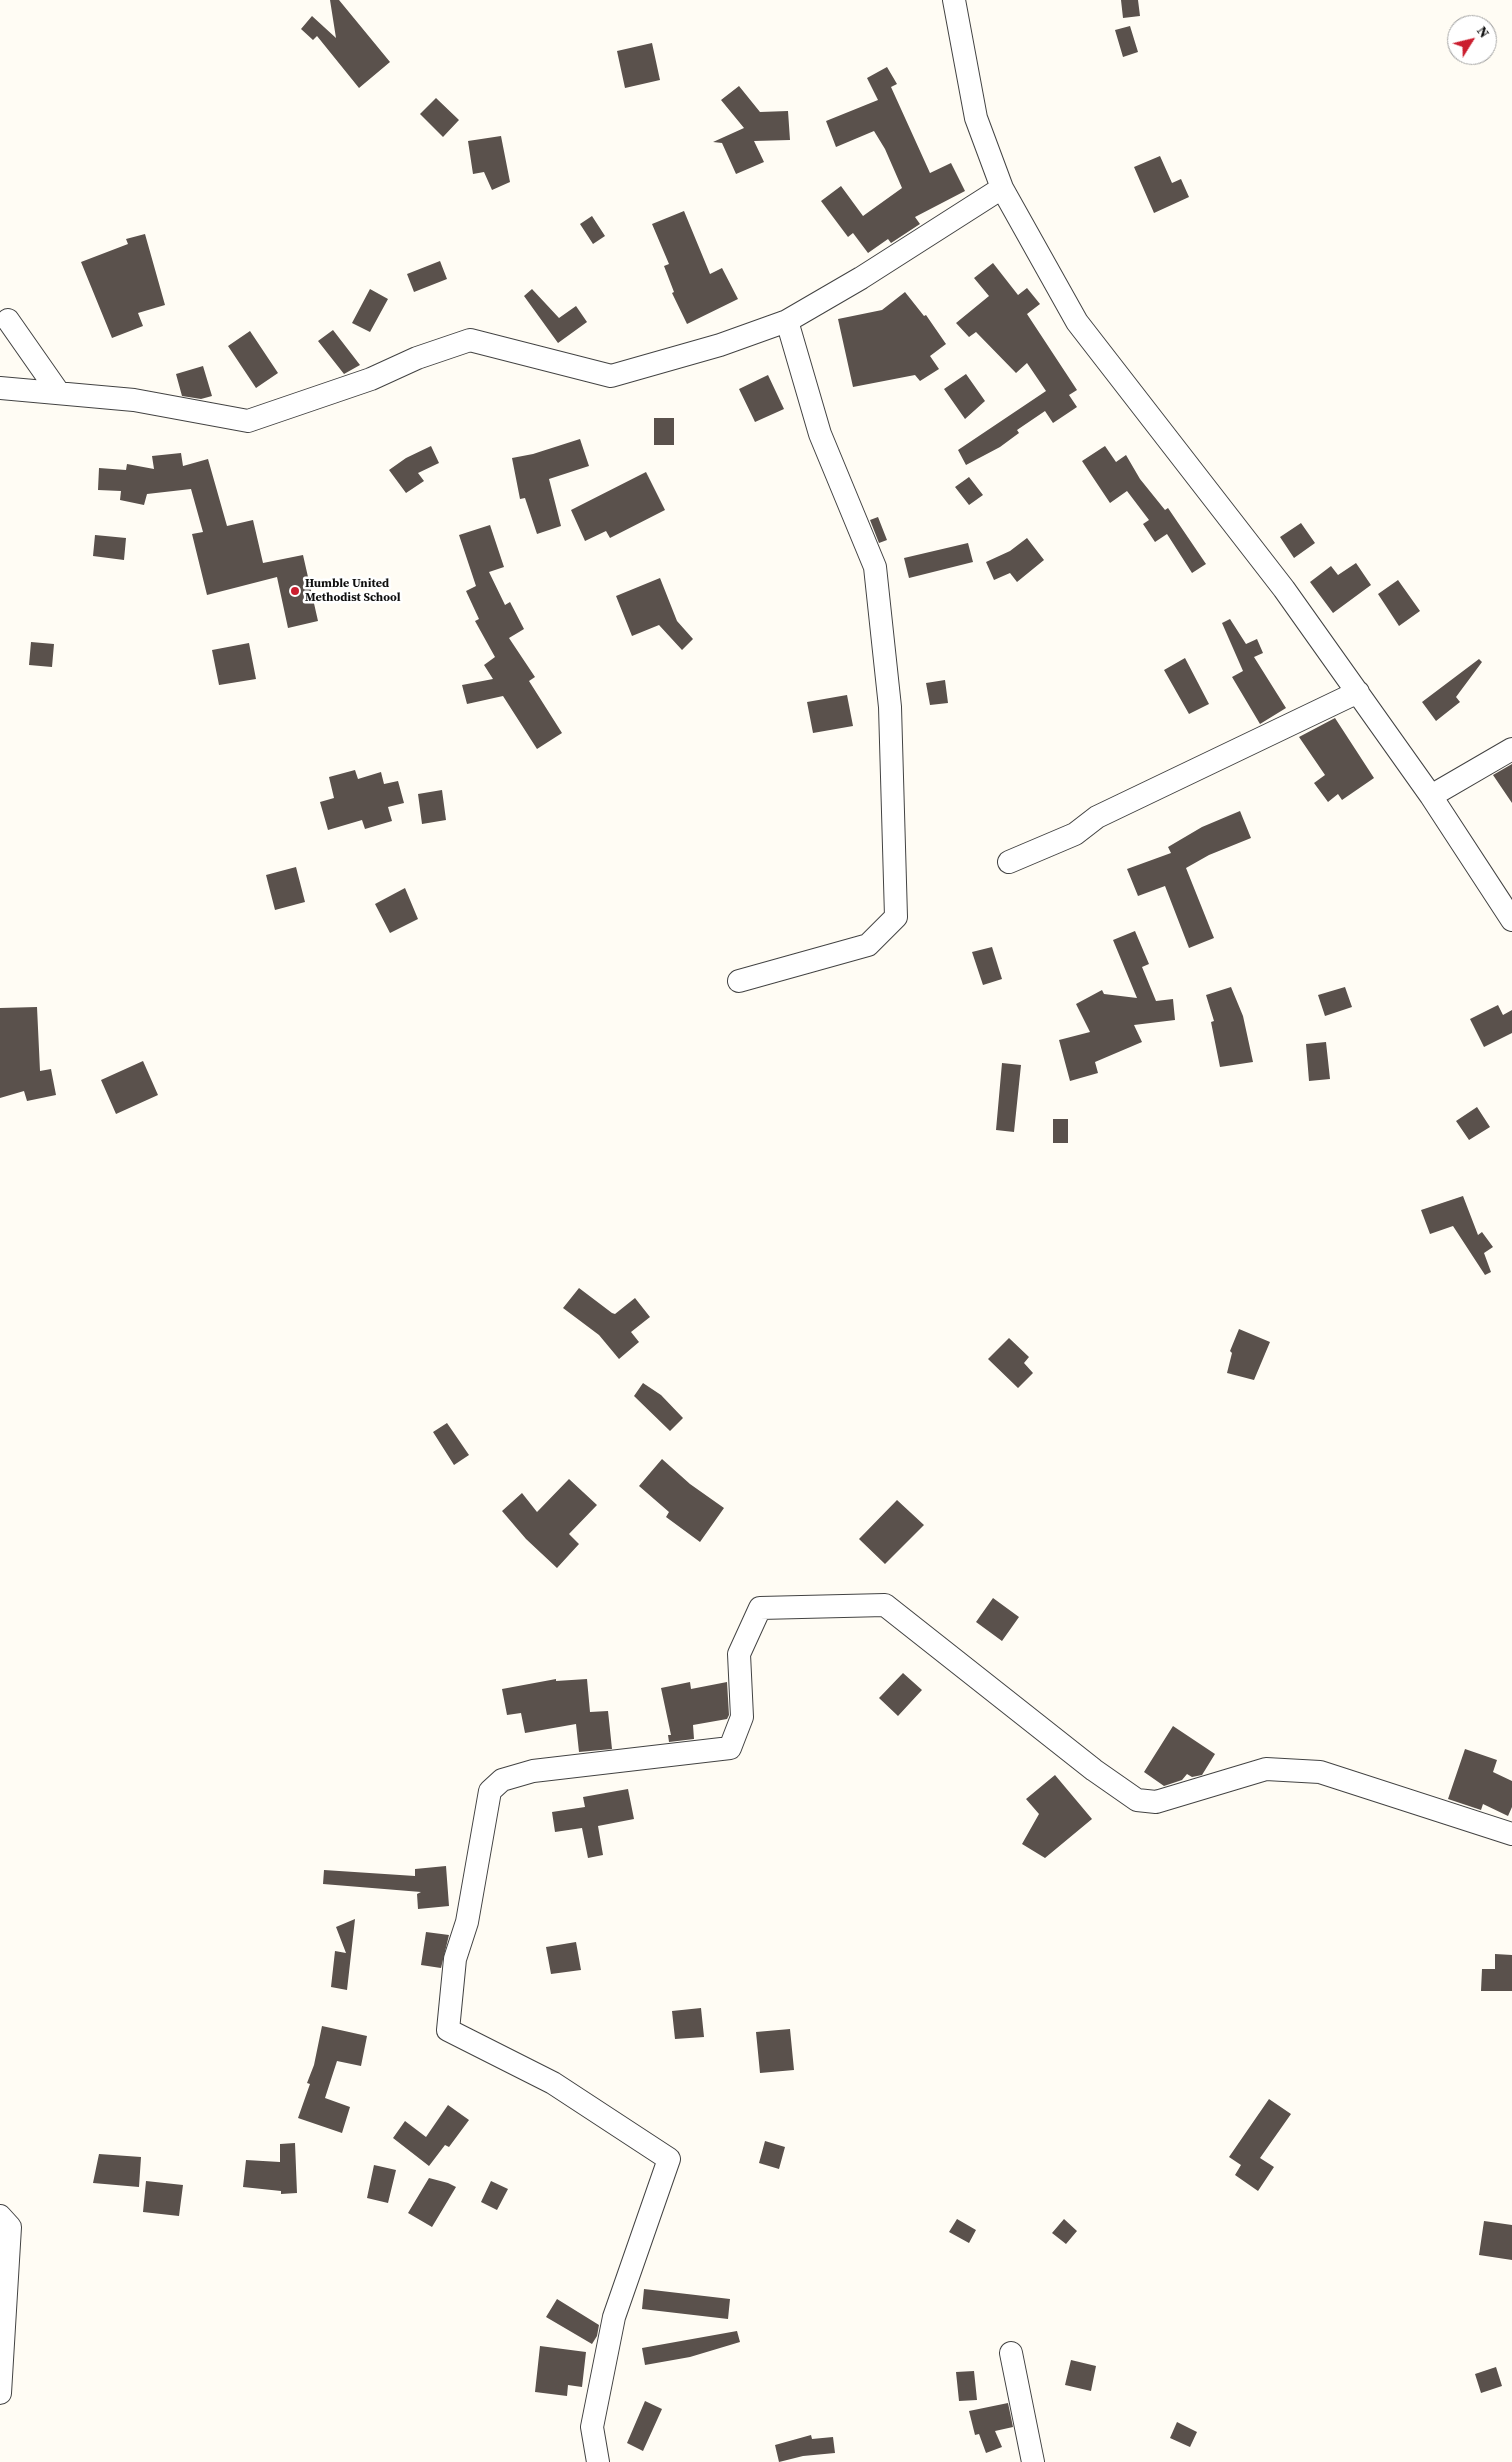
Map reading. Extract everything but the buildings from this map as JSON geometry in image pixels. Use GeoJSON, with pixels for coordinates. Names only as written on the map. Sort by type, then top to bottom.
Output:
{"type":"FeatureCollection","features":[{"type":"Feature","properties":{"kind":"street"},"geometry":{"type":"LineString","coordinates":[[954,0],[976,118],[1002,188],[1077,322],[1284,589],[1431,796],[1512,920]]}},
{"type":"Feature","properties":{"kind":"street"},"geometry":{"type":"LineString","coordinates":[[0,388],[134,400],[248,420],[371,379],[417,358],[470,340],[611,376],[720,345],[787,321],[861,278],[1002,188]]}},
{"type":"Feature","properties":{"kind":"street"},"geometry":{"type":"LineString","coordinates":[[8,320],[59,393]]}},
{"type":"Feature","properties":{"kind":"street"},"geometry":{"type":"LineString","coordinates":[[739,981],[868,945],[896,917],[890,707],[875,567],[820,434],[787,321]]}},
{"type":"Feature","properties":{"kind":"street"},"geometry":{"type":"LineString","coordinates":[[1009,862],[1075,834],[1097,817],[1358,692]]}},
{"type":"Feature","properties":{"kind":"street"},"geometry":{"type":"LineString","coordinates":[[1431,796],[1512,749]]}},
{"type":"Feature","properties":{"kind":"street"},"geometry":{"type":"LineString","coordinates":[[598,2462],[592,2427],[614,2317],[669,2159],[553,2083],[448,2030],[455,1958],[466,1922],[490,1791],[502,1780],[533,1771],[730,1748],[742,1717],[739,1654],[760,1608],[885,1605],[1094,1770],[1137,1800],[1156,1802],[1266,1769],[1320,1772],[1512,1834]]}},
{"type":"Feature","properties":{"kind":"street"},"geometry":{"type":"LineString","coordinates":[[0,2216],[10,2227],[0,2393]]}},
{"type":"Feature","properties":{"kind":"street"},"geometry":{"type":"LineString","coordinates":[[1011,2353],[1033,2462]]}},
{"type":"Feature","properties":{"kind":"place","name":"Humble United Methodist School"},"geometry":{"type":"Point","coordinates":[295,591]}}]}
